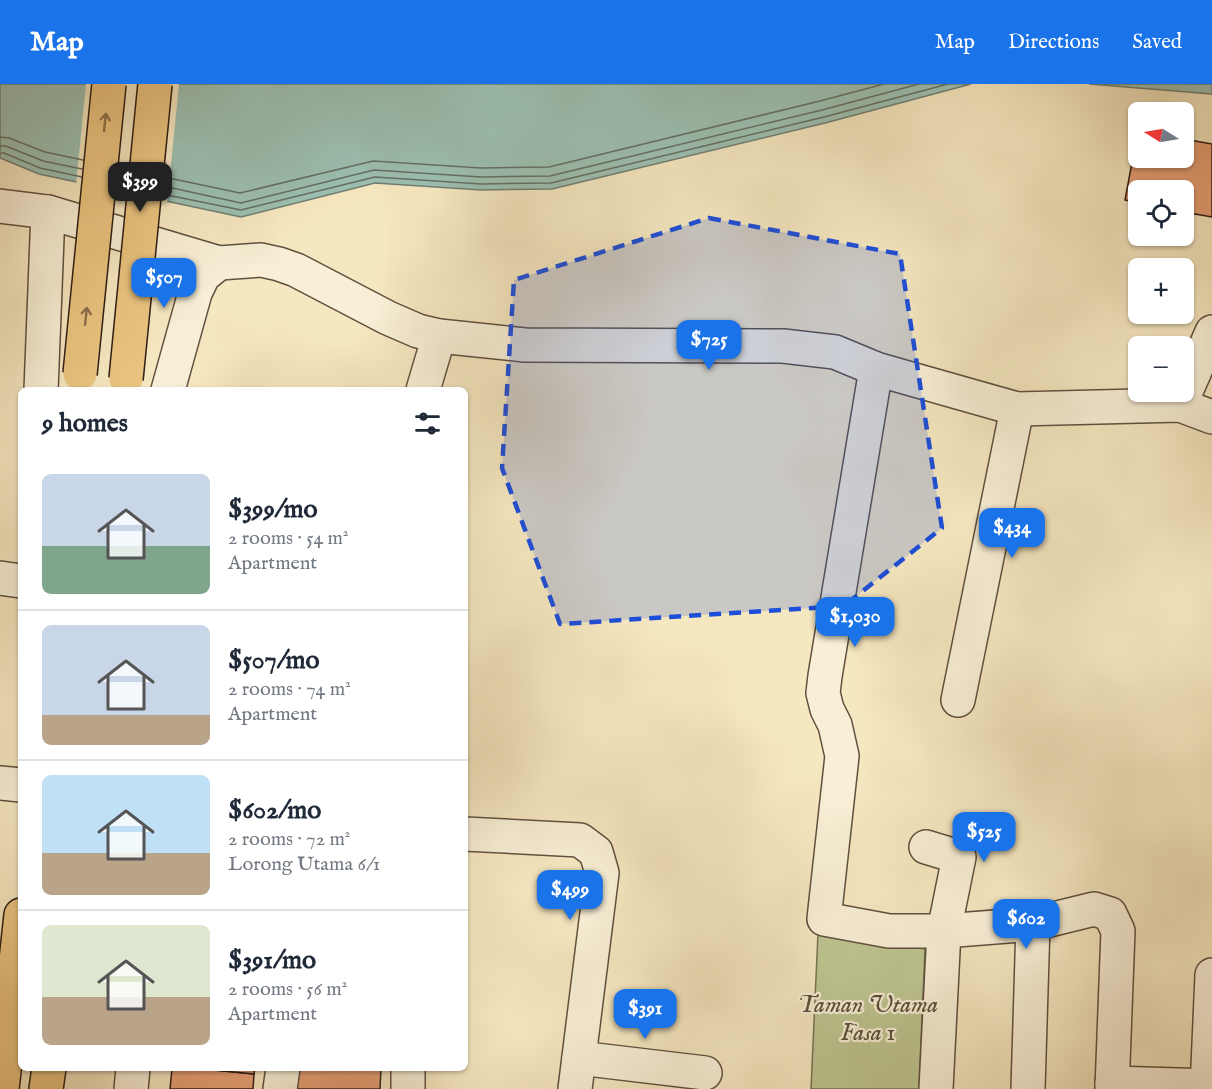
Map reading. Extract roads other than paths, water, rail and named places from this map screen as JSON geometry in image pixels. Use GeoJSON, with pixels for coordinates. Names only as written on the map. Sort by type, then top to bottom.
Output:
{"type":"FeatureCollection","features":[{"type":"Feature","properties":{"kind":"main road"},"geometry":{"type":"LineString","coordinates":[[79,382],[109,84]]}},
{"type":"Feature","properties":{"kind":"main road"},"geometry":{"type":"LineString","coordinates":[[125,384],[155,84]]}},
{"type":"Feature","properties":{"kind":"main road"},"geometry":{"type":"LineString","coordinates":[[2,1089],[8,962],[18,926]]}},
{"type":"Feature","properties":{"kind":"main road"},"geometry":{"type":"LineString","coordinates":[[46,1089],[49,1071]]}},
{"type":"Feature","properties":{"kind":"street"},"geometry":{"type":"LineString","coordinates":[[0,206],[48,212],[219,263],[261,260],[279,264],[296,270],[388,318],[418,331],[439,336],[525,345],[783,346],[835,352],[876,369],[1017,408],[1180,405],[1212,417]]}},
{"type":"Feature","properties":{"kind":"street"},"geometry":{"type":"LineString","coordinates":[[40,387],[48,212]]}},
{"type":"Feature","properties":{"kind":"street"},"geometry":{"type":"LineString","coordinates":[[169,387],[195,293],[203,276],[219,263]]}},
{"type":"Feature","properties":{"kind":"street"},"geometry":{"type":"LineString","coordinates":[[1180,405],[1212,332]]}},
{"type":"Feature","properties":{"kind":"street"},"geometry":{"type":"LineString","coordinates":[[424,387],[439,336]]}},
{"type":"Feature","properties":{"kind":"street"},"geometry":{"type":"LineString","coordinates":[[876,369],[825,676],[824,693],[827,709],[835,725],[842,756],[824,919],[889,931],[944,931],[1034,924],[1094,909],[1110,914],[1118,931],[1112,1086],[1209,1087],[1212,975]]}},
{"type":"Feature","properties":{"kind":"street"},"geometry":{"type":"LineString","coordinates":[[958,700],[1017,408]]}},
{"type":"Feature","properties":{"kind":"street"},"geometry":{"type":"LineString","coordinates":[[0,578],[18,581]]}},
{"type":"Feature","properties":{"kind":"street"},"geometry":{"type":"LineString","coordinates":[[0,783],[18,785]]}},
{"type":"Feature","properties":{"kind":"street"},"geometry":{"type":"LineString","coordinates":[[468,834],[580,840],[596,852],[602,873],[577,1073],[705,1073]]}},
{"type":"Feature","properties":{"kind":"street"},"geometry":{"type":"LineString","coordinates":[[926,847],[959,857],[944,931],[936,1089]]}},
{"type":"Feature","properties":{"kind":"street"},"geometry":{"type":"LineString","coordinates":[[1028,1089],[1034,924]]}},
{"type":"Feature","properties":{"kind":"street"},"geometry":{"type":"LineString","coordinates":[[131,1089],[133,1071]]}},
{"type":"Feature","properties":{"kind":"street"},"geometry":{"type":"LineString","coordinates":[[280,1089],[283,1071]]}},
{"type":"Feature","properties":{"kind":"street"},"geometry":{"type":"LineString","coordinates":[[408,1071],[408,1089]]}},
{"type":"Feature","properties":{"kind":"water"},"geometry":{"type":"Polygon","coordinates":[[[0,84],[971,84],[825,123],[552,189],[481,190],[375,183],[241,217],[39,174],[0,158],[0,84]]]}},
{"type":"Feature","properties":{"kind":"water"},"geometry":{"type":"Polygon","coordinates":[[[1089,84],[1212,84],[1212,94],[1089,84]]]}},
{"type":"Feature","properties":{"kind":"park label","name":"Taman Utama Fasa 1"},"geometry":{"type":"Point","coordinates":[868,1019]}}]}
